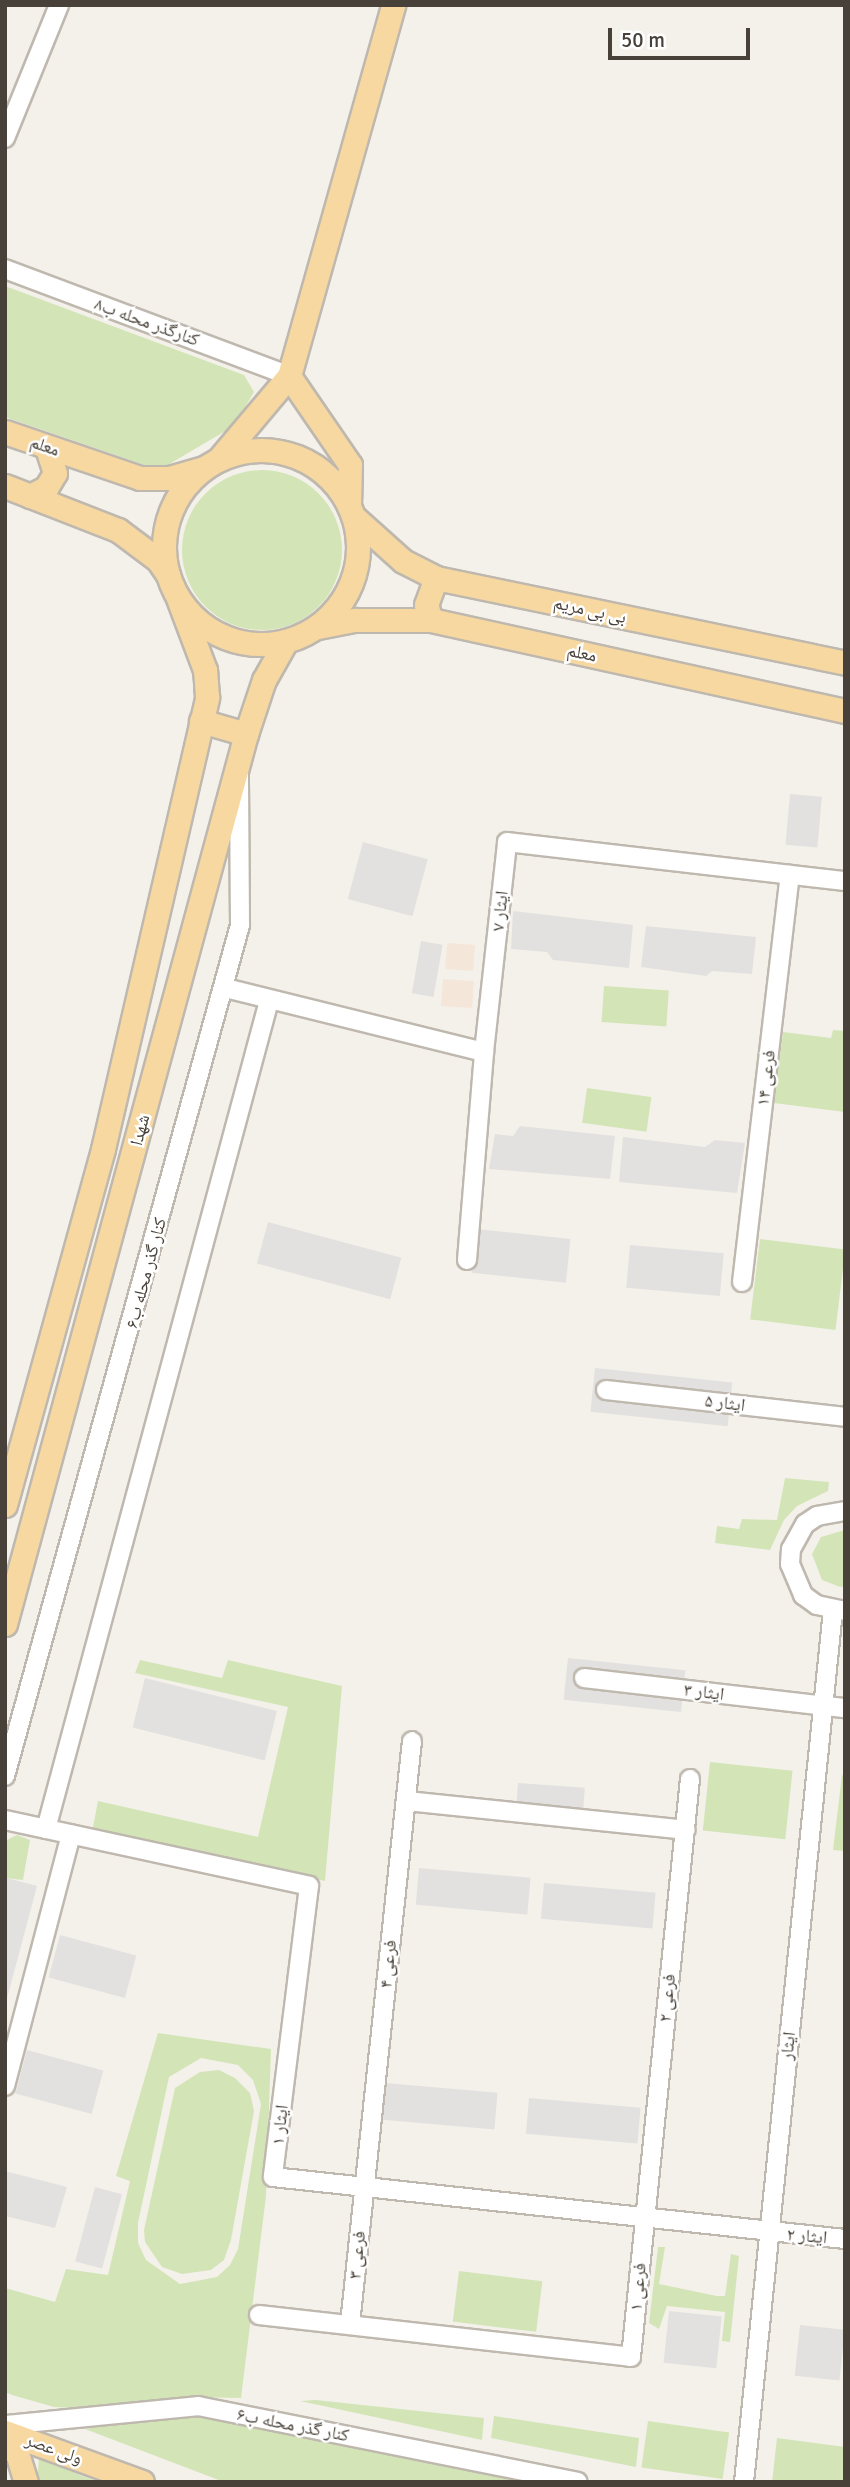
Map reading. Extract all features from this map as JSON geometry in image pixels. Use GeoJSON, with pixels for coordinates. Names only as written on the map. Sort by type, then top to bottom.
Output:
{"type":"FeatureCollection","features":[{"type":"Feature","properties":{"kind":"main road"},"geometry":{"type":"LineString","coordinates":[[168,575],[164,551],[170,515],[187,483],[212,463],[289,376],[393,5]]}},
{"type":"Feature","properties":{"kind":"main road"},"geometry":{"type":"LineString","coordinates":[[5,486],[118,530],[158,561],[168,575],[178,598],[214,632],[262,645],[286,642],[318,627],[336,611],[357,566],[350,465],[289,376]]}},
{"type":"Feature","properties":{"kind":"main road","name":"معلم"},"geometry":{"type":"LineString","coordinates":[[5,432],[140,478],[169,478],[212,463]]}},
{"type":"Feature","properties":{"kind":"main road"},"geometry":{"type":"LineString","coordinates":[[30,496],[46,488],[55,473],[47,447]]}},
{"type":"Feature","properties":{"kind":"main road"},"geometry":{"type":"LineString","coordinates":[[212,463],[248,450],[279,451],[307,461],[332,480],[352,511]]}},
{"type":"Feature","properties":{"kind":"main road","name":"بی بی مریم"},"geometry":{"type":"LineString","coordinates":[[352,511],[403,561],[436,578],[845,663]]}},
{"type":"Feature","properties":{"kind":"main road"},"geometry":{"type":"LineString","coordinates":[[431,620],[426,605],[436,578]]}},
{"type":"Feature","properties":{"kind":"main road","name":"شهدا"},"geometry":{"type":"LineString","coordinates":[[5,1505],[103,1149],[207,697],[205,670],[178,598]]}},
{"type":"Feature","properties":{"kind":"main road","name":"معلم"},"geometry":{"type":"LineString","coordinates":[[318,627],[355,620],[431,620],[845,711]]}},
{"type":"Feature","properties":{"kind":"main road","name":"شهدا"},"geometry":{"type":"LineString","coordinates":[[5,1624],[246,734],[264,680],[286,642]]}},
{"type":"Feature","properties":{"kind":"main road"},"geometry":{"type":"LineString","coordinates":[[201,721],[246,734]]}},
{"type":"Feature","properties":{"kind":"main road"},"geometry":{"type":"LineString","coordinates":[[34,1396],[65,1405]]}},
{"type":"Feature","properties":{"kind":"main road","name":"ولی عصر"},"geometry":{"type":"LineString","coordinates":[[5,2432],[142,2482]]}},
{"type":"Feature","properties":{"kind":"main road"},"geometry":{"type":"LineString","coordinates":[[5,2445],[16,2453],[26,2482]]}},
{"type":"Feature","properties":{"kind":"street"},"geometry":{"type":"LineString","coordinates":[[5,138],[59,5]]}},
{"type":"Feature","properties":{"kind":"street","name":"کنارگذر محله ب۸"},"geometry":{"type":"LineString","coordinates":[[5,269],[289,376]]}},
{"type":"Feature","properties":{"kind":"street","name":"کنار گذر محله ب۶"},"geometry":{"type":"LineString","coordinates":[[5,1776],[225,988],[240,925],[239,763]]}},
{"type":"Feature","properties":{"kind":"street","name":"ایثار ۷"},"geometry":{"type":"LineString","coordinates":[[484,1052],[508,842],[845,881]]}},
{"type":"Feature","properties":{"kind":"street","name":"فرعی ۱۴"},"geometry":{"type":"LineString","coordinates":[[742,1282],[790,875]]}},
{"type":"Feature","properties":{"kind":"street"},"geometry":{"type":"LineString","coordinates":[[225,988],[484,1052],[467,1260]]}},
{"type":"Feature","properties":{"kind":"street"},"geometry":{"type":"LineString","coordinates":[[46,1829],[269,1001]]}},
{"type":"Feature","properties":{"kind":"street","name":"ایثار ۵"},"geometry":{"type":"LineString","coordinates":[[606,1390],[845,1417]]}},
{"type":"Feature","properties":{"kind":"street"},"geometry":{"type":"LineString","coordinates":[[839,1611],[803,1595],[794,1580],[791,1549],[805,1524],[817,1516],[845,1511]]}},
{"type":"Feature","properties":{"kind":"street","name":"ایثار"},"geometry":{"type":"LineString","coordinates":[[744,2482],[823,1706],[839,1611]]}},
{"type":"Feature","properties":{"kind":"street","name":"ایثار ۳"},"geometry":{"type":"LineString","coordinates":[[584,1678],[845,1707]]}},
{"type":"Feature","properties":{"kind":"street","name":"فرعی ۴"},"geometry":{"type":"LineString","coordinates":[[365,2186],[412,1741]]}},
{"type":"Feature","properties":{"kind":"street","name":"فرعی ۲"},"geometry":{"type":"LineString","coordinates":[[644,2218],[690,1779]]}},
{"type":"Feature","properties":{"kind":"street"},"geometry":{"type":"LineString","coordinates":[[406,1801],[685,1830]]}},
{"type":"Feature","properties":{"kind":"street","name":"ایثار ۱"},"geometry":{"type":"LineString","coordinates":[[5,1820],[309,1886],[273,2177],[769,2232]]}},
{"type":"Feature","properties":{"kind":"street"},"geometry":{"type":"LineString","coordinates":[[5,2086],[71,1834]]}},
{"type":"Feature","properties":{"kind":"street","name":"فرعی ۳"},"geometry":{"type":"LineString","coordinates":[[350,2324],[365,2186]]}},
{"type":"Feature","properties":{"kind":"street","name":"فرعی ۱"},"geometry":{"type":"LineString","coordinates":[[350,2324],[631,2357],[644,2218]]}},
{"type":"Feature","properties":{"kind":"street","name":"ایثار ۲"},"geometry":{"type":"LineString","coordinates":[[769,2232],[845,2239]]}},
{"type":"Feature","properties":{"kind":"street"},"geometry":{"type":"LineString","coordinates":[[259,2315],[350,2324]]}},
{"type":"Feature","properties":{"kind":"street","name":"کنار گذر محله ب۶"},"geometry":{"type":"LineString","coordinates":[[5,2425],[198,2406],[578,2482]]}},
{"type":"Feature","properties":{"kind":"shaded area"},"geometry":{"type":"Polygon","coordinates":[[[790,794],[822,797],[817,848],[786,845],[790,794]]]}},
{"type":"Feature","properties":{"kind":"shaded area"},"geometry":{"type":"Polygon","coordinates":[[[363,842],[428,859],[412,916],[348,899],[363,842]]]}},
{"type":"Feature","properties":{"kind":"shaded area"},"geometry":{"type":"Polygon","coordinates":[[[513,911],[633,925],[629,968],[553,960],[547,952],[511,949],[513,911]]]}},
{"type":"Feature","properties":{"kind":"shaded area"},"geometry":{"type":"Polygon","coordinates":[[[646,926],[756,937],[752,974],[712,971],[706,976],[641,967],[646,926]]]}},
{"type":"Feature","properties":{"kind":"shaded area"},"geometry":{"type":"Polygon","coordinates":[[[421,941],[443,945],[433,997],[412,993],[421,941]]]}},
{"type":"Feature","properties":{"kind":"shaded area"},"geometry":{"type":"Polygon","coordinates":[[[447,943],[475,945],[473,971],[445,969],[447,943]]]}},
{"type":"Feature","properties":{"kind":"shaded area"},"geometry":{"type":"Polygon","coordinates":[[[443,979],[474,981],[472,1008],[441,1006],[443,979]]]}},
{"type":"Feature","properties":{"kind":"shaded area"},"geometry":{"type":"Polygon","coordinates":[[[520,1126],[615,1136],[610,1179],[489,1169],[495,1134],[513,1136],[520,1126]]]}},
{"type":"Feature","properties":{"kind":"shaded area"},"geometry":{"type":"Polygon","coordinates":[[[623,1137],[705,1147],[715,1140],[745,1143],[737,1193],[619,1182],[623,1137]]]}},
{"type":"Feature","properties":{"kind":"shaded area"},"geometry":{"type":"Polygon","coordinates":[[[268,1222],[401,1258],[390,1299],[257,1264],[268,1222]]]}},
{"type":"Feature","properties":{"kind":"shaded area"},"geometry":{"type":"Polygon","coordinates":[[[476,1229],[570,1239],[566,1283],[471,1273],[476,1229]]]}},
{"type":"Feature","properties":{"kind":"shaded area"},"geometry":{"type":"Polygon","coordinates":[[[630,1245],[724,1253],[720,1296],[626,1288],[630,1245]]]}},
{"type":"Feature","properties":{"kind":"shaded area"},"geometry":{"type":"Polygon","coordinates":[[[595,1368],[732,1382],[728,1426],[590,1412],[595,1368]]]}},
{"type":"Feature","properties":{"kind":"shaded area"},"geometry":{"type":"Polygon","coordinates":[[[568,1658],[685,1670],[681,1712],[564,1700],[568,1658]]]}},
{"type":"Feature","properties":{"kind":"shaded area"},"geometry":{"type":"Polygon","coordinates":[[[145,1678],[277,1711],[265,1760],[133,1727],[145,1678]]]}},
{"type":"Feature","properties":{"kind":"shaded area"},"geometry":{"type":"Polygon","coordinates":[[[518,1783],[585,1788],[582,1825],[515,1820],[518,1783]]]}},
{"type":"Feature","properties":{"kind":"shaded area"},"geometry":{"type":"Polygon","coordinates":[[[419,1868],[531,1878],[527,1915],[416,1905],[419,1868]]]}},
{"type":"Feature","properties":{"kind":"shaded area"},"geometry":{"type":"Polygon","coordinates":[[[7,1878],[37,1886],[5,2006],[5,1884],[7,1878]]]}},
{"type":"Feature","properties":{"kind":"shaded area"},"geometry":{"type":"Polygon","coordinates":[[[544,1883],[656,1893],[652,1929],[541,1919],[544,1883]]]}},
{"type":"Feature","properties":{"kind":"shaded area"},"geometry":{"type":"Polygon","coordinates":[[[60,1935],[136,1955],[125,1998],[49,1978],[60,1935]]]}},
{"type":"Feature","properties":{"kind":"shaded area"},"geometry":{"type":"Polygon","coordinates":[[[27,2050],[103,2070],[92,2114],[15,2093],[27,2050]]]}},
{"type":"Feature","properties":{"kind":"shaded area"},"geometry":{"type":"Polygon","coordinates":[[[386,2083],[498,2093],[494,2130],[383,2120],[386,2083]]]}},
{"type":"Feature","properties":{"kind":"shaded area"},"geometry":{"type":"Polygon","coordinates":[[[529,2098],[641,2108],[637,2144],[526,2134],[529,2098]]]}},
{"type":"Feature","properties":{"kind":"shaded area"},"geometry":{"type":"Polygon","coordinates":[[[5,2171],[67,2187],[55,2228],[5,2216],[5,2171]]]}},
{"type":"Feature","properties":{"kind":"shaded area"},"geometry":{"type":"Polygon","coordinates":[[[95,2187],[122,2194],[102,2269],[75,2261],[95,2187]]]}},
{"type":"Feature","properties":{"kind":"shaded area"},"geometry":{"type":"Polygon","coordinates":[[[669,2311],[722,2317],[716,2368],[664,2363],[669,2311]]]}},
{"type":"Feature","properties":{"kind":"shaded area"},"geometry":{"type":"Polygon","coordinates":[[[800,2325],[845,2330],[839,2380],[795,2376],[800,2325]]]}},
{"type":"Feature","properties":{"kind":"green space"},"geometry":{"type":"Polygon","coordinates":[[[5,286],[244,375],[254,392],[234,426],[159,470],[5,417],[5,286]]]}},
{"type":"Feature","properties":{"kind":"green space"},"geometry":{"type":"Polygon","coordinates":[[[262,470],[293,476],[318,494],[336,519],[342,550],[336,581],[318,606],[293,624],[262,630],[231,624],[206,606],[188,581],[182,550],[188,519],[206,494],[231,476],[262,470]]]}},
{"type":"Feature","properties":{"kind":"green space"},"geometry":{"type":"Polygon","coordinates":[[[604,986],[669,991],[666,1026],[601,1022],[604,986]]]}},
{"type":"Feature","properties":{"kind":"green space"},"geometry":{"type":"Polygon","coordinates":[[[833,1030],[845,1031],[845,1112],[774,1103],[783,1032],[831,1038],[833,1030]]]}},
{"type":"Feature","properties":{"kind":"green space"},"geometry":{"type":"Polygon","coordinates":[[[587,1088],[651,1097],[646,1132],[582,1123],[587,1088]]]}},
{"type":"Feature","properties":{"kind":"green space"},"geometry":{"type":"Polygon","coordinates":[[[760,1239],[845,1249],[835,1330],[750,1319],[760,1239]]]}},
{"type":"Feature","properties":{"kind":"green space"},"geometry":{"type":"Polygon","coordinates":[[[785,1478],[829,1482],[828,1491],[797,1506],[784,1520],[770,1550],[715,1543],[717,1526],[739,1529],[742,1519],[777,1520],[785,1478]]]}},
{"type":"Feature","properties":{"kind":"green space"},"geometry":{"type":"Polygon","coordinates":[[[845,1530],[845,1586],[840,1587],[822,1580],[812,1554],[821,1537],[845,1530]]]}},
{"type":"Feature","properties":{"kind":"green space"},"geometry":{"type":"Polygon","coordinates":[[[140,1660],[222,1678],[228,1660],[342,1686],[325,1881],[92,1832],[98,1801],[258,1837],[288,1707],[135,1673],[140,1660]]]}},
{"type":"Feature","properties":{"kind":"green space"},"geometry":{"type":"Polygon","coordinates":[[[710,1762],[793,1771],[785,1839],[703,1831],[710,1762]]]}},
{"type":"Feature","properties":{"kind":"green space"},"geometry":{"type":"Polygon","coordinates":[[[842,1775],[845,1776],[845,1851],[833,1850],[842,1775]]]}},
{"type":"Feature","properties":{"kind":"green space"},"geometry":{"type":"Polygon","coordinates":[[[17,1835],[30,1840],[23,1880],[5,1878],[5,1841],[17,1835]]]}},
{"type":"Feature","properties":{"kind":"green space"},"geometry":{"type":"Polygon","coordinates":[[[158,2033],[271,2049],[266,2196],[241,2398],[191,2397],[78,2408],[54,2407],[5,2392],[5,2288],[55,2302],[66,2269],[108,2275],[130,2181],[116,2176],[158,2033]],[[201,2058],[169,2077],[138,2223],[138,2243],[146,2260],[180,2284],[217,2277],[230,2265],[238,2249],[261,2104],[253,2080],[238,2065],[201,2058]]]}},
{"type":"Feature","properties":{"kind":"green space"},"geometry":{"type":"Polygon","coordinates":[[[219,2070],[235,2078],[250,2093],[254,2111],[231,2240],[224,2260],[211,2270],[182,2274],[162,2267],[145,2242],[144,2230],[175,2088],[200,2072],[219,2070]]]}},
{"type":"Feature","properties":{"kind":"green space"},"geometry":{"type":"Polygon","coordinates":[[[658,2247],[665,2247],[659,2284],[717,2296],[725,2296],[731,2254],[739,2256],[730,2342],[722,2341],[725,2312],[667,2306],[659,2329],[649,2323],[658,2247]]]}},
{"type":"Feature","properties":{"kind":"green space"},"geometry":{"type":"Polygon","coordinates":[[[459,2271],[542,2281],[536,2332],[453,2322],[459,2271]]]}},
{"type":"Feature","properties":{"kind":"green space"},"geometry":{"type":"Polygon","coordinates":[[[316,2400],[484,2418],[482,2440],[300,2401],[316,2400]]]}},
{"type":"Feature","properties":{"kind":"green space"},"geometry":{"type":"Polygon","coordinates":[[[209,2415],[554,2482],[224,2482],[85,2429],[133,2419],[209,2415]]]}},
{"type":"Feature","properties":{"kind":"green space"},"geometry":{"type":"Polygon","coordinates":[[[494,2416],[639,2438],[636,2467],[491,2438],[494,2416]]]}},
{"type":"Feature","properties":{"kind":"green space"},"geometry":{"type":"Polygon","coordinates":[[[648,2421],[729,2432],[723,2479],[641,2468],[648,2421]]]}},
{"type":"Feature","properties":{"kind":"green space"},"geometry":{"type":"Polygon","coordinates":[[[777,2438],[845,2447],[845,2482],[772,2482],[777,2438]]]}},
{"type":"Feature","properties":{"kind":"green space"},"geometry":{"type":"Polygon","coordinates":[[[39,2457],[82,2476],[99,2482],[37,2482],[39,2457]]]}}]}
